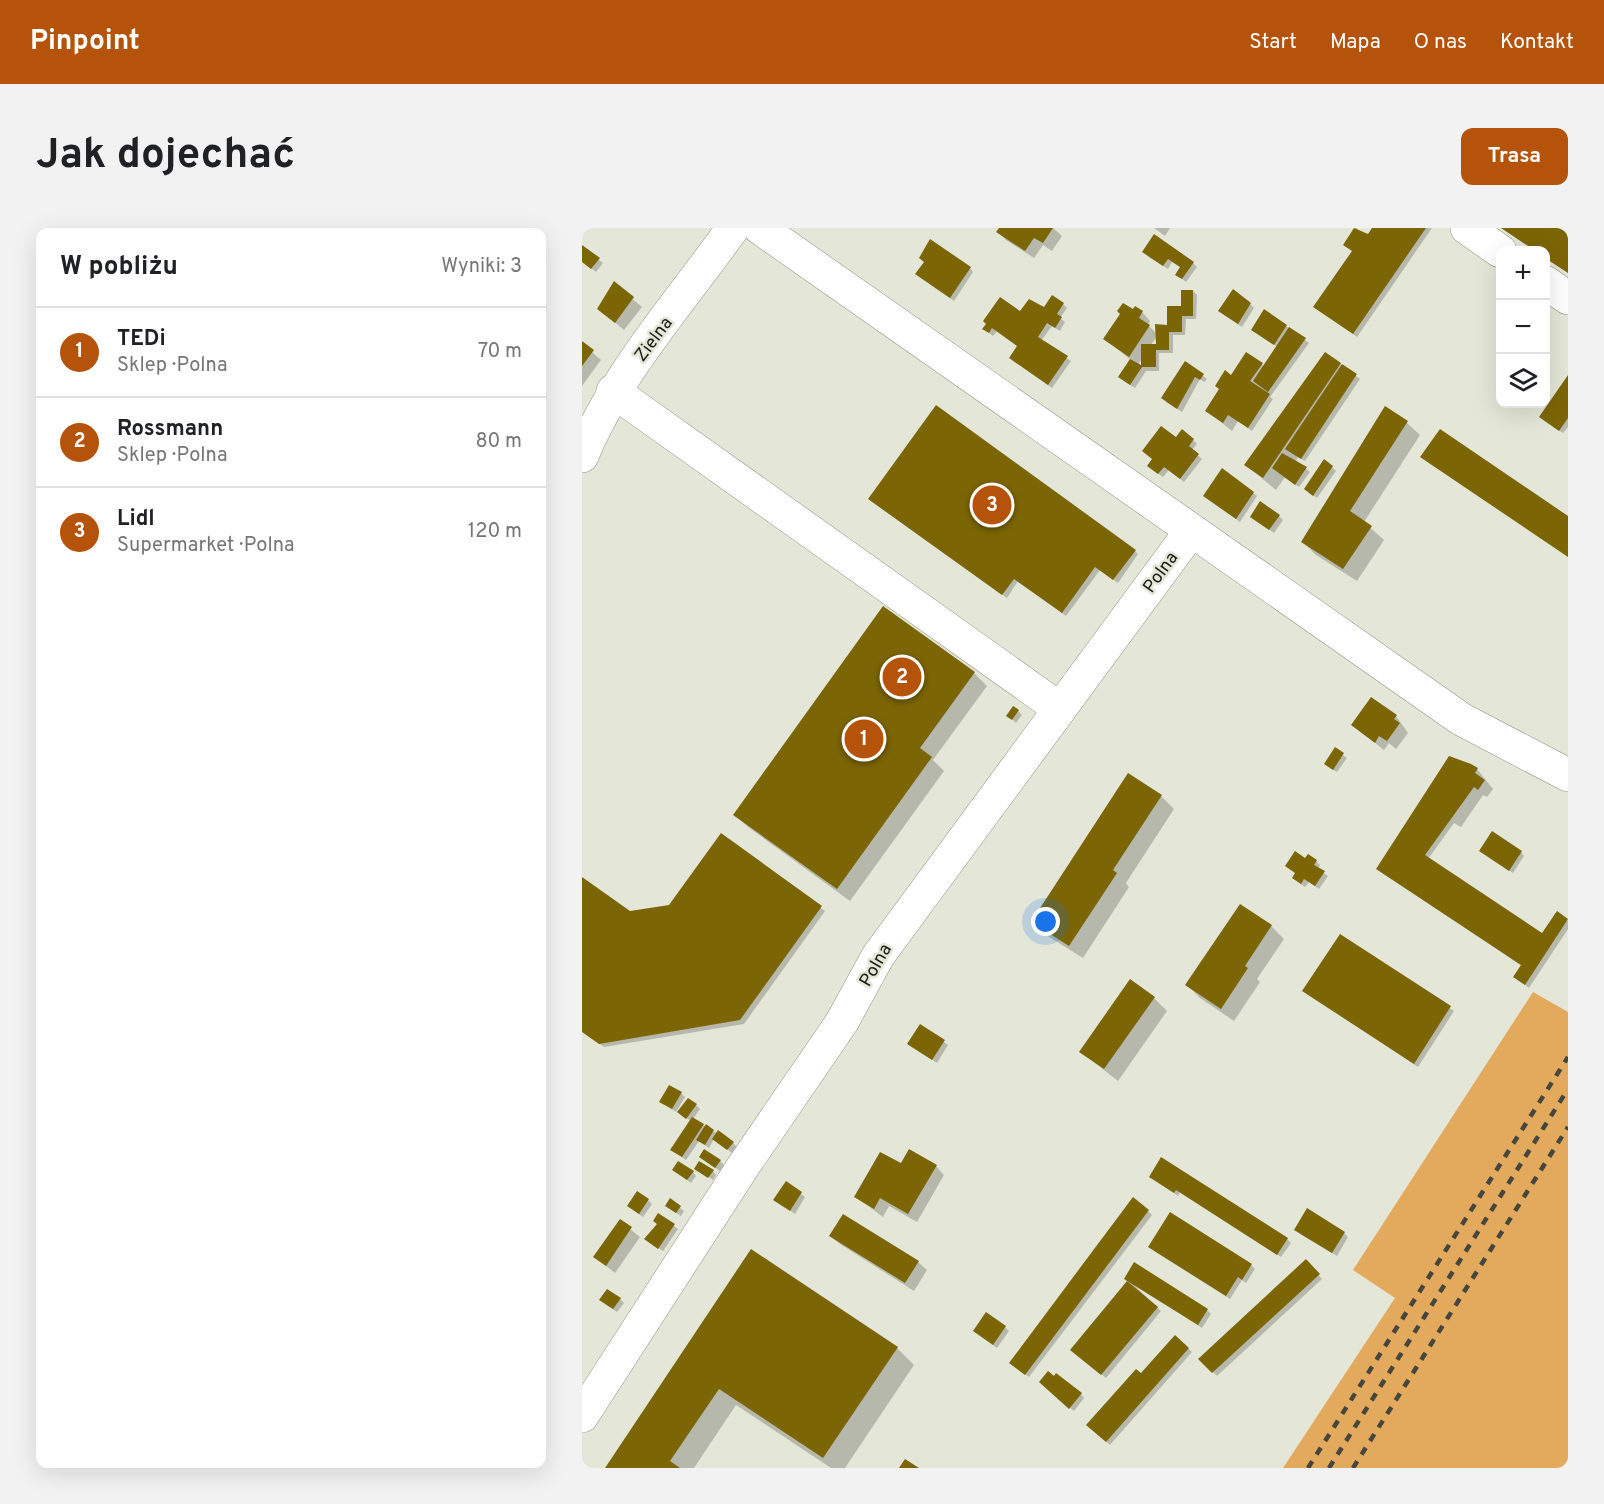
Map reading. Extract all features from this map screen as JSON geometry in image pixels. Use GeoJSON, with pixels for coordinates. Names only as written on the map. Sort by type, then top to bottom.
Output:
{"type":"FeatureCollection","features":[{"type":"Feature","properties":{"kind":"street","name":"Zielna"},"geometry":{"type":"LineString","coordinates":[[582,456],[613,391],[733,228]]}},
{"type":"Feature","properties":{"kind":"street"},"geometry":{"type":"LineString","coordinates":[[760,228],[1461,719],[1568,775]]}},
{"type":"Feature","properties":{"kind":"street"},"geometry":{"type":"LineString","coordinates":[[1467,228],[1496,248]]}},
{"type":"Feature","properties":{"kind":"street"},"geometry":{"type":"LineString","coordinates":[[1550,285],[1568,298]]}},
{"type":"Feature","properties":{"kind":"street"},"geometry":{"type":"LineString","coordinates":[[613,391],[1060,709]]}},
{"type":"Feature","properties":{"kind":"street","name":"Polna"},"geometry":{"type":"LineString","coordinates":[[582,1416],[744,1165],[842,1022],[878,956],[1191,531]]}},
{"type":"Feature","properties":{"kind":"shaded area"},"geometry":{"type":"Polygon","coordinates":[[[1533,992],[1568,1012],[1568,1468],[1283,1468],[1395,1298],[1353,1270],[1533,992]]]}},
{"type":"Feature","properties":{"kind":"building"},"geometry":{"type":"Polygon","coordinates":[[[999,228],[1053,228],[1043,243],[1034,238],[1025,251],[996,232],[999,228]]]}},
{"type":"Feature","properties":{"kind":"building"},"geometry":{"type":"Polygon","coordinates":[[[1354,228],[1368,234],[1372,228],[1426,228],[1353,334],[1313,307],[1352,251],[1343,245],[1354,228]]]}},
{"type":"Feature","properties":{"kind":"building"},"geometry":{"type":"Polygon","coordinates":[[[1501,228],[1568,228],[1568,273],[1550,261],[1550,246],[1528,246],[1501,228]]]}},
{"type":"Feature","properties":{"kind":"building"},"geometry":{"type":"Polygon","coordinates":[[[1154,234],[1194,262],[1182,279],[1175,275],[1180,267],[1168,259],[1163,266],[1142,252],[1154,234]]]}},
{"type":"Feature","properties":{"kind":"building"},"geometry":{"type":"Polygon","coordinates":[[[930,239],[971,267],[950,298],[915,274],[924,262],[919,258],[930,239]]]}},
{"type":"Feature","properties":{"kind":"building"},"geometry":{"type":"Polygon","coordinates":[[[582,245],[600,258],[591,269],[582,262],[582,245]]]}},
{"type":"Feature","properties":{"kind":"building"},"geometry":{"type":"Polygon","coordinates":[[[614,281],[634,297],[615,323],[597,309],[614,281]]]}},
{"type":"Feature","properties":{"kind":"building"},"geometry":{"type":"Polygon","coordinates":[[[1233,289],[1251,303],[1238,324],[1218,311],[1233,289]]]}},
{"type":"Feature","properties":{"kind":"building"},"geometry":{"type":"Polygon","coordinates":[[[1181,290],[1193,290],[1193,316],[1182,316],[1182,332],[1169,332],[1169,350],[1156,350],[1156,367],[1142,367],[1130,385],[1118,377],[1130,359],[1141,365],[1141,344],[1156,344],[1155,324],[1167,325],[1167,306],[1181,306],[1181,290]]]}},
{"type":"Feature","properties":{"kind":"building"},"geometry":{"type":"Polygon","coordinates":[[[1052,295],[1064,303],[1057,314],[1062,317],[1055,328],[1047,323],[1038,337],[1068,356],[1048,385],[1009,358],[1017,346],[992,328],[989,333],[982,329],[986,324],[983,321],[1000,297],[1020,311],[1029,299],[1044,307],[1052,295]]]}},
{"type":"Feature","properties":{"kind":"building"},"geometry":{"type":"Polygon","coordinates":[[[1123,303],[1133,309],[1135,306],[1143,311],[1139,318],[1150,325],[1129,357],[1103,339],[1120,314],[1117,311],[1123,303]]]}},
{"type":"Feature","properties":{"kind":"building"},"geometry":{"type":"Polygon","coordinates":[[[1264,309],[1287,325],[1274,345],[1251,330],[1264,309]]]}},
{"type":"Feature","properties":{"kind":"building"},"geometry":{"type":"Polygon","coordinates":[[[1289,327],[1306,338],[1268,392],[1253,381],[1289,327]]]}},
{"type":"Feature","properties":{"kind":"building"},"geometry":{"type":"Polygon","coordinates":[[[582,341],[594,350],[582,366],[582,341]]]}},
{"type":"Feature","properties":{"kind":"building"},"geometry":{"type":"Polygon","coordinates":[[[1246,352],[1263,363],[1250,381],[1270,394],[1248,428],[1228,415],[1223,423],[1205,411],[1219,389],[1215,386],[1225,370],[1231,375],[1246,352]]]}},
{"type":"Feature","properties":{"kind":"building"},"geometry":{"type":"Polygon","coordinates":[[[1325,352],[1341,363],[1263,478],[1244,465],[1325,352]]]}},
{"type":"Feature","properties":{"kind":"building"},"geometry":{"type":"Polygon","coordinates":[[[1185,361],[1204,374],[1200,380],[1195,377],[1177,409],[1161,398],[1185,361]]]}},
{"type":"Feature","properties":{"kind":"building"},"geometry":{"type":"Polygon","coordinates":[[[1342,364],[1357,374],[1301,459],[1285,449],[1342,364]]]}},
{"type":"Feature","properties":{"kind":"building"},"geometry":{"type":"Polygon","coordinates":[[[1568,375],[1568,418],[1559,431],[1539,417],[1545,408],[1550,408],[1550,401],[1568,375]]]}},
{"type":"Feature","properties":{"kind":"building"},"geometry":{"type":"Polygon","coordinates":[[[936,405],[1136,550],[1113,580],[1095,567],[1062,613],[1014,579],[1002,595],[868,499],[936,405]]]}},
{"type":"Feature","properties":{"kind":"building"},"geometry":{"type":"Polygon","coordinates":[[[1385,406],[1408,421],[1350,511],[1372,526],[1343,569],[1301,542],[1385,406]]]}},
{"type":"Feature","properties":{"kind":"building"},"geometry":{"type":"Polygon","coordinates":[[[1161,426],[1176,437],[1182,429],[1194,439],[1189,446],[1199,454],[1180,479],[1164,467],[1158,474],[1147,466],[1152,459],[1142,451],[1161,426]]]}},
{"type":"Feature","properties":{"kind":"building"},"geometry":{"type":"Polygon","coordinates":[[[1440,429],[1568,516],[1568,557],[1420,457],[1440,429]]]}},
{"type":"Feature","properties":{"kind":"building"},"geometry":{"type":"Polygon","coordinates":[[[1282,453],[1307,467],[1295,485],[1272,468],[1282,453]]]}},
{"type":"Feature","properties":{"kind":"building"},"geometry":{"type":"Polygon","coordinates":[[[1324,459],[1333,466],[1313,496],[1304,489],[1324,459]]]}},
{"type":"Feature","properties":{"kind":"building"},"geometry":{"type":"Polygon","coordinates":[[[1222,468],[1254,492],[1236,519],[1203,496],[1222,468]]]}},
{"type":"Feature","properties":{"kind":"building"},"geometry":{"type":"Polygon","coordinates":[[[1260,501],[1280,515],[1269,530],[1250,517],[1260,501]]]}},
{"type":"Feature","properties":{"kind":"building"},"geometry":{"type":"Polygon","coordinates":[[[883,606],[975,672],[920,748],[932,757],[837,889],[733,815],[883,606]]]}},
{"type":"Feature","properties":{"kind":"building"},"geometry":{"type":"Polygon","coordinates":[[[1371,697],[1397,715],[1394,719],[1400,723],[1387,741],[1379,736],[1375,743],[1351,725],[1371,697]]]}},
{"type":"Feature","properties":{"kind":"building"},"geometry":{"type":"Polygon","coordinates":[[[1013,706],[1019,710],[1012,720],[1006,716],[1013,706]]]}},
{"type":"Feature","properties":{"kind":"building"},"geometry":{"type":"Polygon","coordinates":[[[1335,747],[1344,753],[1333,770],[1324,764],[1335,747]]]}},
{"type":"Feature","properties":{"kind":"building"},"geometry":{"type":"Polygon","coordinates":[[[1449,756],[1478,768],[1475,773],[1485,780],[1478,790],[1474,787],[1425,855],[1542,933],[1557,911],[1568,919],[1525,985],[1513,977],[1521,965],[1376,869],[1449,756]]]}},
{"type":"Feature","properties":{"kind":"building"},"geometry":{"type":"Polygon","coordinates":[[[1128,773],[1162,795],[1113,870],[1117,873],[1069,946],[1031,922],[1128,773]]]}},
{"type":"Feature","properties":{"kind":"building"},"geometry":{"type":"Polygon","coordinates":[[[1492,831],[1522,851],[1509,871],[1479,851],[1492,831]]]}},
{"type":"Feature","properties":{"kind":"building"},"geometry":{"type":"Polygon","coordinates":[[[721,833],[822,906],[740,1020],[599,1044],[582,1032],[582,877],[630,911],[669,905],[721,833]]]}},
{"type":"Feature","properties":{"kind":"building"},"geometry":{"type":"Polygon","coordinates":[[[1295,851],[1305,858],[1308,854],[1317,860],[1314,865],[1325,871],[1315,886],[1304,879],[1301,884],[1292,878],[1295,873],[1285,866],[1295,851]]]}},
{"type":"Feature","properties":{"kind":"building"},"geometry":{"type":"Polygon","coordinates":[[[1240,904],[1272,925],[1245,966],[1248,968],[1221,1009],[1185,985],[1240,904]]]}},
{"type":"Feature","properties":{"kind":"building"},"geometry":{"type":"Polygon","coordinates":[[[1340,934],[1451,1006],[1414,1064],[1302,991],[1340,934]]]}},
{"type":"Feature","properties":{"kind":"building"},"geometry":{"type":"Polygon","coordinates":[[[1130,979],[1155,997],[1104,1069],[1079,1052],[1130,979]]]}},
{"type":"Feature","properties":{"kind":"building"},"geometry":{"type":"Polygon","coordinates":[[[920,1024],[945,1040],[932,1060],[907,1044],[920,1024]]]}},
{"type":"Feature","properties":{"kind":"building"},"geometry":{"type":"Polygon","coordinates":[[[669,1085],[682,1092],[672,1109],[659,1102],[669,1085]]]}},
{"type":"Feature","properties":{"kind":"building"},"geometry":{"type":"Polygon","coordinates":[[[688,1098],[697,1104],[686,1119],[677,1112],[688,1098]]]}},
{"type":"Feature","properties":{"kind":"building"},"geometry":{"type":"Polygon","coordinates":[[[692,1117],[704,1124],[682,1157],[670,1150],[692,1117]]]}},
{"type":"Feature","properties":{"kind":"building"},"geometry":{"type":"Polygon","coordinates":[[[706,1124],[714,1130],[705,1145],[696,1140],[706,1124]]]}},
{"type":"Feature","properties":{"kind":"building"},"geometry":{"type":"Polygon","coordinates":[[[718,1130],[734,1142],[727,1150],[712,1139],[718,1130]]]}},
{"type":"Feature","properties":{"kind":"building"},"geometry":{"type":"Polygon","coordinates":[[[704,1149],[721,1160],[715,1168],[699,1157],[704,1149]]]}},
{"type":"Feature","properties":{"kind":"building"},"geometry":{"type":"Polygon","coordinates":[[[909,1149],[937,1165],[908,1214],[880,1198],[874,1209],[854,1197],[880,1152],[901,1163],[909,1149]]]}},
{"type":"Feature","properties":{"kind":"building"},"geometry":{"type":"Polygon","coordinates":[[[1161,1157],[1288,1238],[1277,1255],[1176,1190],[1174,1193],[1149,1177],[1161,1157]]]}},
{"type":"Feature","properties":{"kind":"building"},"geometry":{"type":"Polygon","coordinates":[[[678,1161],[694,1171],[687,1180],[672,1170],[678,1161]]]}},
{"type":"Feature","properties":{"kind":"building"},"geometry":{"type":"Polygon","coordinates":[[[699,1161],[714,1170],[708,1178],[694,1169],[699,1161]]]}},
{"type":"Feature","properties":{"kind":"building"},"geometry":{"type":"Polygon","coordinates":[[[786,1181],[802,1192],[790,1211],[773,1200],[786,1181]]]}},
{"type":"Feature","properties":{"kind":"building"},"geometry":{"type":"Polygon","coordinates":[[[637,1191],[649,1199],[639,1214],[627,1206],[637,1191]]]}},
{"type":"Feature","properties":{"kind":"building"},"geometry":{"type":"Polygon","coordinates":[[[1133,1197],[1149,1210],[1025,1375],[1009,1363],[1133,1197]]]}},
{"type":"Feature","properties":{"kind":"building"},"geometry":{"type":"Polygon","coordinates":[[[670,1198],[681,1206],[676,1213],[665,1206],[670,1198]]]}},
{"type":"Feature","properties":{"kind":"building"},"geometry":{"type":"Polygon","coordinates":[[[1307,1208],[1345,1232],[1332,1253],[1294,1230],[1307,1208]]]}},
{"type":"Feature","properties":{"kind":"building"},"geometry":{"type":"Polygon","coordinates":[[[1170,1212],[1252,1264],[1242,1280],[1238,1277],[1226,1296],[1148,1247],[1170,1212]]]}},
{"type":"Feature","properties":{"kind":"building"},"geometry":{"type":"Polygon","coordinates":[[[658,1213],[675,1224],[658,1249],[644,1239],[657,1224],[653,1221],[658,1213]]]}},
{"type":"Feature","properties":{"kind":"building"},"geometry":{"type":"Polygon","coordinates":[[[843,1214],[919,1261],[905,1283],[829,1236],[843,1214]]]}},
{"type":"Feature","properties":{"kind":"building"},"geometry":{"type":"Polygon","coordinates":[[[620,1219],[632,1227],[606,1266],[593,1257],[620,1219]]]}},
{"type":"Feature","properties":{"kind":"building"},"geometry":{"type":"Polygon","coordinates":[[[751,1249],[898,1347],[823,1458],[719,1389],[670,1461],[680,1468],[605,1468],[751,1249]]]}},
{"type":"Feature","properties":{"kind":"building"},"geometry":{"type":"Polygon","coordinates":[[[1306,1259],[1320,1274],[1212,1373],[1198,1359],[1306,1259]]]}},
{"type":"Feature","properties":{"kind":"building"},"geometry":{"type":"Polygon","coordinates":[[[1134,1262],[1208,1309],[1198,1325],[1124,1279],[1134,1262]]]}},
{"type":"Feature","properties":{"kind":"building"},"geometry":{"type":"Polygon","coordinates":[[[1127,1281],[1158,1307],[1101,1375],[1070,1350],[1127,1281]]]}},
{"type":"Feature","properties":{"kind":"building"},"geometry":{"type":"Polygon","coordinates":[[[607,1289],[621,1298],[613,1309],[599,1300],[607,1289]]]}},
{"type":"Feature","properties":{"kind":"building"},"geometry":{"type":"Polygon","coordinates":[[[986,1312],[1006,1326],[993,1345],[973,1331],[986,1312]]]}},
{"type":"Feature","properties":{"kind":"building"},"geometry":{"type":"Polygon","coordinates":[[[1175,1335],[1189,1348],[1106,1442],[1086,1425],[1136,1369],[1141,1373],[1175,1335]]]}},
{"type":"Feature","properties":{"kind":"building"},"geometry":{"type":"Polygon","coordinates":[[[1048,1371],[1054,1376],[1056,1373],[1082,1393],[1069,1409],[1039,1382],[1048,1371]]]}},
{"type":"Feature","properties":{"kind":"building"},"geometry":{"type":"Polygon","coordinates":[[[905,1459],[919,1468],[899,1468],[905,1459]]]}},
{"type":"Feature","properties":{"kind":"railway"},"geometry":{"type":"LineString","coordinates":[[1308,1468],[1568,1057]]}},
{"type":"Feature","properties":{"kind":"railway"},"geometry":{"type":"LineString","coordinates":[[1329,1468],[1568,1089]]}},
{"type":"Feature","properties":{"kind":"railway"},"geometry":{"type":"LineString","coordinates":[[1353,1468],[1568,1127]]}},
{"type":"Feature","properties":{"kind":"place","name":"Lidl"},"geometry":{"type":"Point","coordinates":[992,505]}},
{"type":"Feature","properties":{"kind":"place","name":"Rossmann"},"geometry":{"type":"Point","coordinates":[902,677]}},
{"type":"Feature","properties":{"kind":"place","name":"TEDi"},"geometry":{"type":"Point","coordinates":[864,739]}}]}
